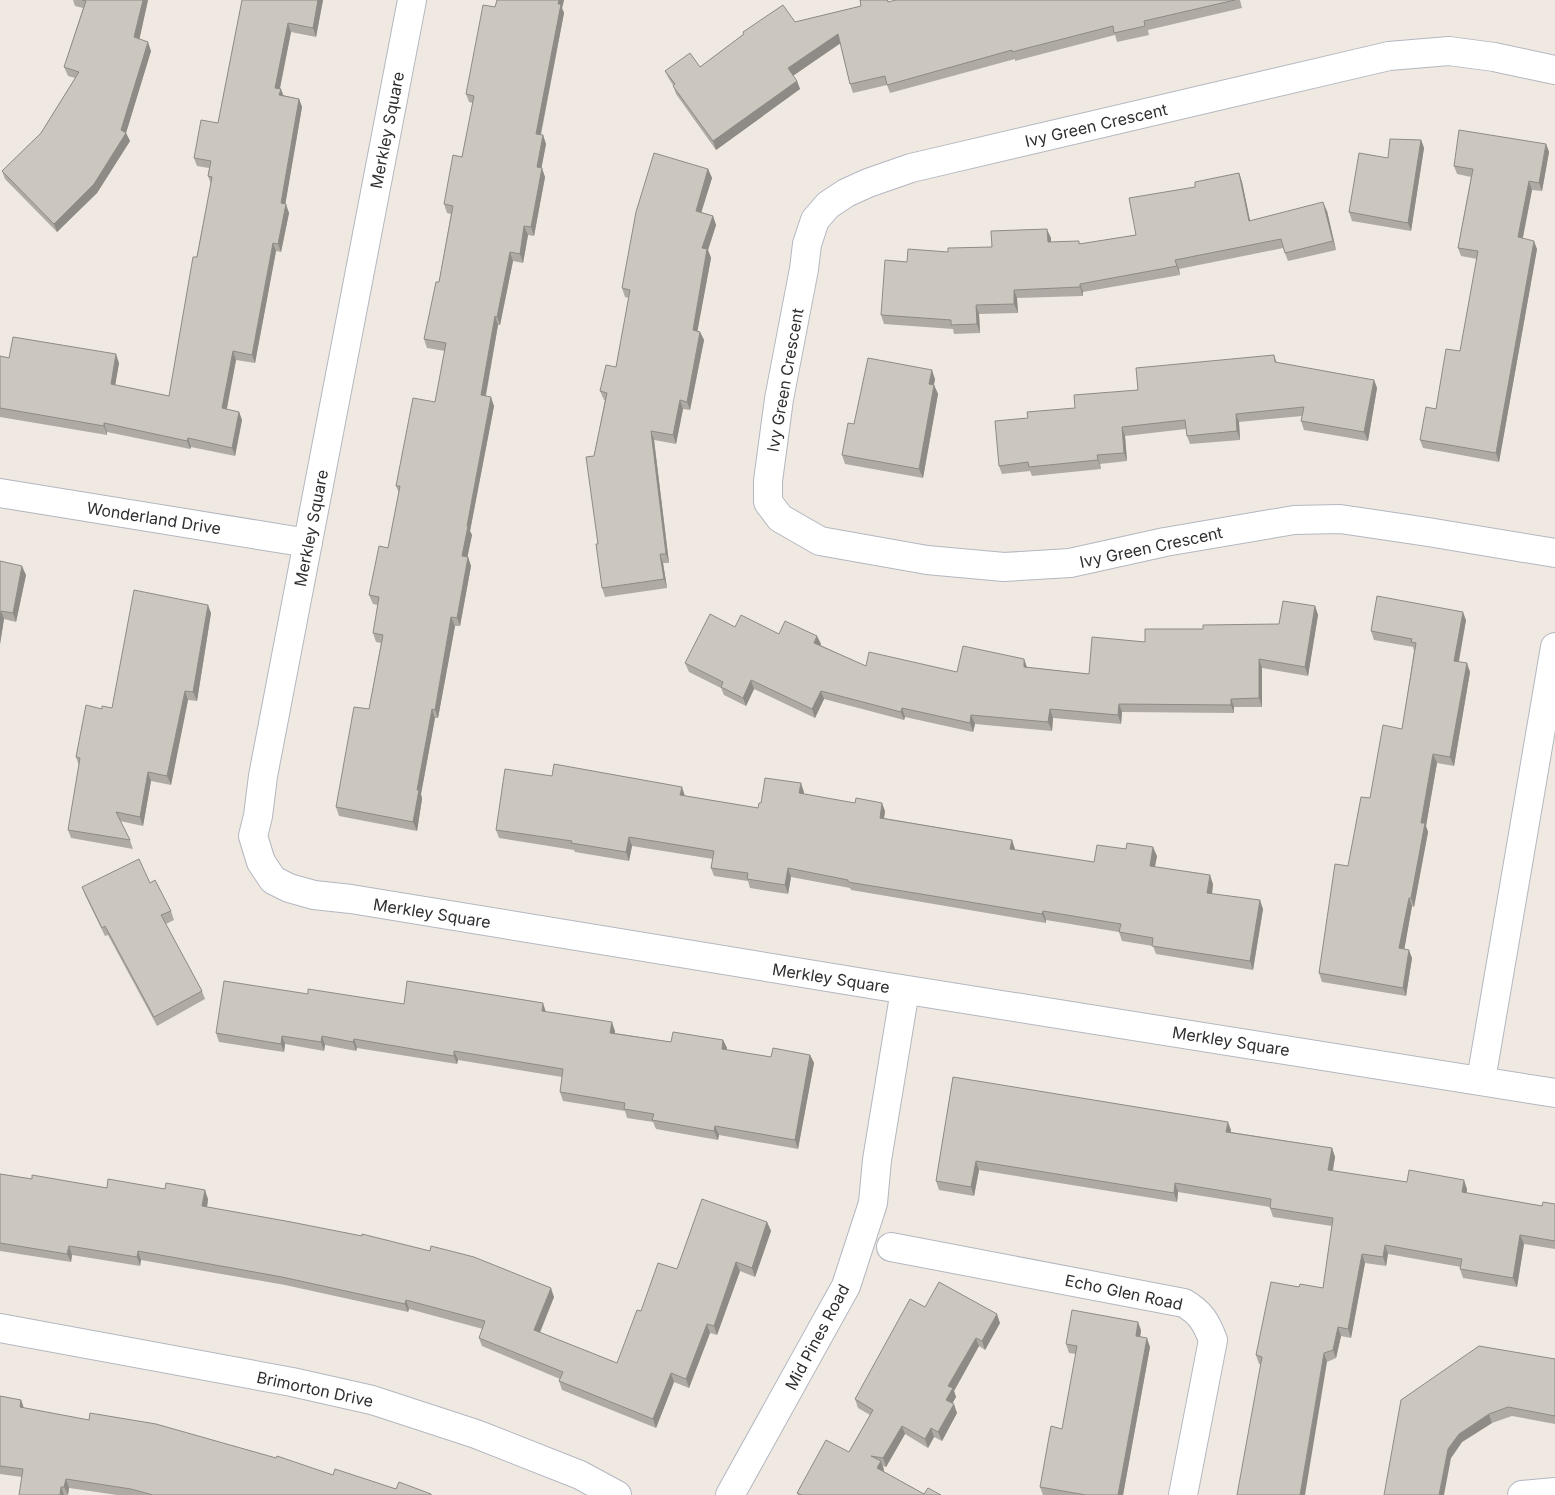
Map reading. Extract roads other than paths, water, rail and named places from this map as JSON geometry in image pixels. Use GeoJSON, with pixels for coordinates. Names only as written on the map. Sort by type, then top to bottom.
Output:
{"type":"FeatureCollection","features":[{"type":"Feature","properties":{"kind":"street","name":"Merkley Square"},"geometry":{"type":"LineString","coordinates":[[412,0],[253,836],[261,862],[273,880],[289,888],[314,895],[1555,1093]]}},
{"type":"Feature","properties":{"kind":"street","name":"Ivy Green Crescent"},"geometry":{"type":"LineString","coordinates":[[1555,70],[1494,57],[1449,51],[1389,56],[910,168],[846,192],[828,205],[815,220],[808,244],[779,399],[768,481],[768,502],[780,518],[820,541],[928,560],[1004,567],[1070,564],[1165,542],[1294,520],[1340,519],[1555,553]]}},
{"type":"Feature","properties":{"kind":"street","name":"Wonderland Drive"},"geometry":{"type":"LineString","coordinates":[[0,493],[308,543]]}},
{"type":"Feature","properties":{"kind":"street"},"geometry":{"type":"LineString","coordinates":[[1481,1080],[1555,647]]}},
{"type":"Feature","properties":{"kind":"street","name":"Mid Pines Road"},"geometry":{"type":"LineString","coordinates":[[730,1495],[846,1286],[872,1202],[877,1160],[905,990]]}},
{"type":"Feature","properties":{"kind":"street","name":"Echo Glen Road"},"geometry":{"type":"LineString","coordinates":[[891,1247],[1184,1302],[1192,1307],[1205,1320],[1213,1340],[1183,1495]]}},
{"type":"Feature","properties":{"kind":"street","name":"Brimorton Drive"},"geometry":{"type":"LineString","coordinates":[[0,1328],[282,1380],[372,1400],[476,1434],[580,1475],[617,1495]]}},
{"type":"Feature","properties":{"kind":"street"},"geometry":{"type":"LineString","coordinates":[[1522,1495],[1555,1492]]}}]}
